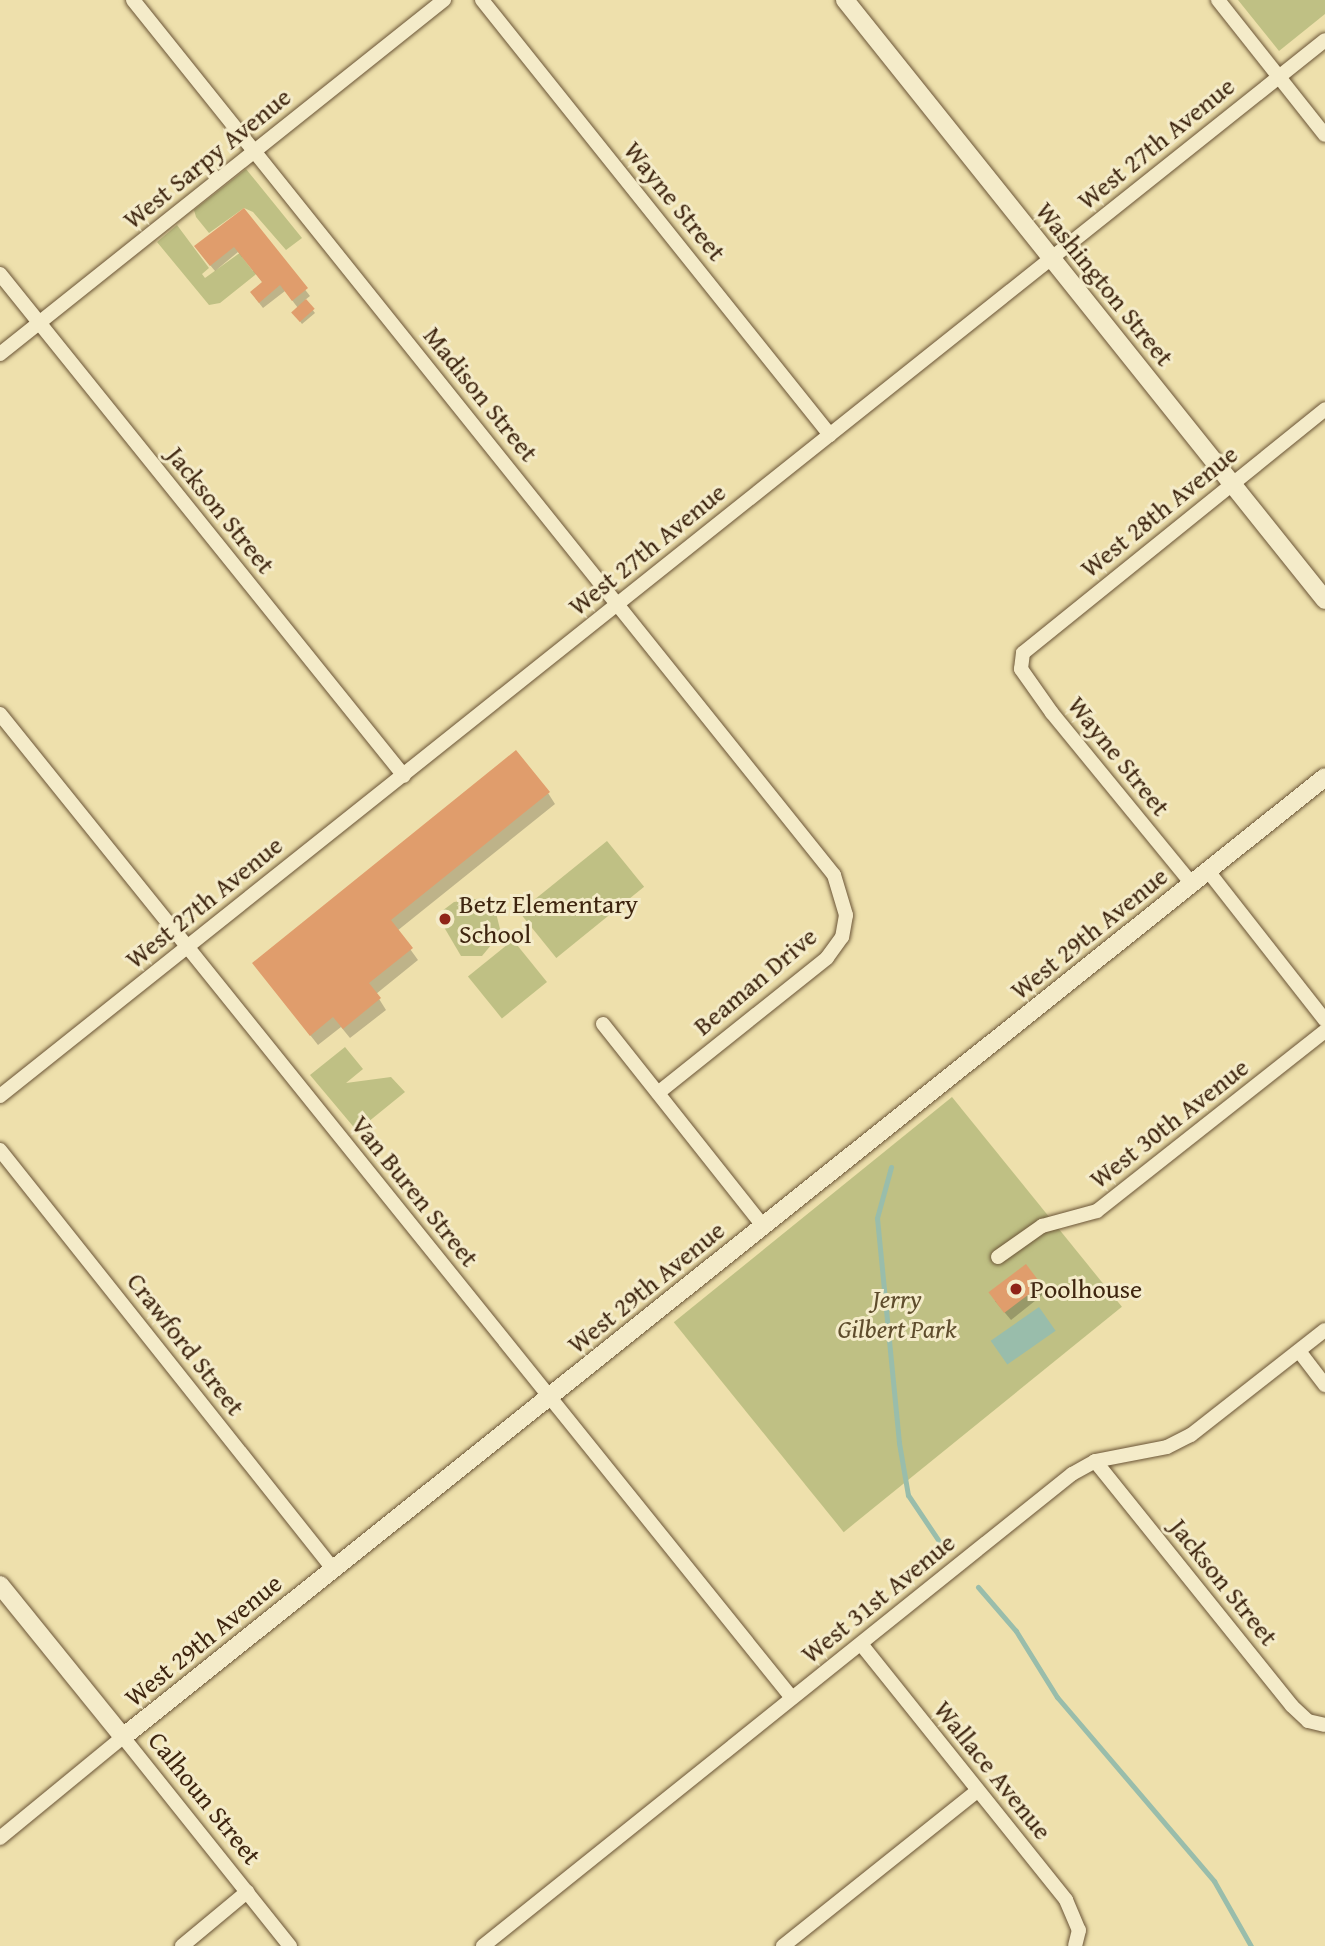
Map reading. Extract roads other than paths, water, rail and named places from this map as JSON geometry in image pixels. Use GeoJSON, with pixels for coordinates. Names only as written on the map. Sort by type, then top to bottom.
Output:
{"type":"FeatureCollection","features":[{"type":"Feature","properties":{"kind":"street","name":"Madison Street"},"geometry":{"type":"LineString","coordinates":[[133,0],[790,820]]}},
{"type":"Feature","properties":{"kind":"street","name":"West Sarpy Avenue"},"geometry":{"type":"LineString","coordinates":[[0,354],[444,0]]}},
{"type":"Feature","properties":{"kind":"street","name":"Wayne Street"},"geometry":{"type":"LineString","coordinates":[[482,0],[830,435]]}},
{"type":"Feature","properties":{"kind":"street","name":"Washington Street"},"geometry":{"type":"LineString","coordinates":[[845,0],[1325,600]]}},
{"type":"Feature","properties":{"kind":"street"},"geometry":{"type":"LineString","coordinates":[[1218,0],[1325,135]]}},
{"type":"Feature","properties":{"kind":"street","name":"West 27th Avenue"},"geometry":{"type":"LineString","coordinates":[[0,1096],[1325,40]]}},
{"type":"Feature","properties":{"kind":"street","name":"Jackson Street"},"geometry":{"type":"LineString","coordinates":[[0,274],[404,776]]}},
{"type":"Feature","properties":{"kind":"street","name":"West 28th Avenue"},"geometry":{"type":"LineString","coordinates":[[1023,653],[1325,409]]}},
{"type":"Feature","properties":{"kind":"street","name":"Wayne Street"},"geometry":{"type":"LineString","coordinates":[[1023,653],[1021,669],[1052,713],[1192,884]]}},
{"type":"Feature","properties":{"kind":"street","name":"Van Buren Street"},"geometry":{"type":"LineString","coordinates":[[0,714],[792,1698]]}},
{"type":"Feature","properties":{"kind":"street","name":"West 29th Avenue"},"geometry":{"type":"LineString","coordinates":[[0,1838],[1325,777]]}},
{"type":"Feature","properties":{"kind":"street","name":"Beaman Drive"},"geometry":{"type":"LineString","coordinates":[[657,1093],[802,980],[827,958],[842,937],[846,915],[843,894],[834,874],[790,820]]}},
{"type":"Feature","properties":{"kind":"street"},"geometry":{"type":"LineString","coordinates":[[1208,871],[1325,1020]]}},
{"type":"Feature","properties":{"kind":"street"},"geometry":{"type":"LineString","coordinates":[[603,1024],[764,1227]]}},
{"type":"Feature","properties":{"kind":"street","name":"West 30th Avenue"},"geometry":{"type":"LineString","coordinates":[[998,1257],[1042,1226],[1097,1211],[1325,1031]]}},
{"type":"Feature","properties":{"kind":"street","name":"Crawford Street"},"geometry":{"type":"LineString","coordinates":[[0,1150],[334,1570]]}},
{"type":"Feature","properties":{"kind":"street","name":"West 31st Avenue"},"geometry":{"type":"LineString","coordinates":[[483,1946],[1072,1474],[1095,1461],[1167,1447],[1191,1436],[1325,1330]]}},
{"type":"Feature","properties":{"kind":"street"},"geometry":{"type":"LineString","coordinates":[[1298,1352],[1325,1385]]}},
{"type":"Feature","properties":{"kind":"street","name":"Jackson Street"},"geometry":{"type":"LineString","coordinates":[[1095,1461],[1292,1706],[1308,1721],[1324,1725]]}},
{"type":"Feature","properties":{"kind":"street","name":"Calhoun Street"},"geometry":{"type":"LineString","coordinates":[[0,1585],[290,1946]]}},
{"type":"Feature","properties":{"kind":"street","name":"Wallace Avenue"},"geometry":{"type":"LineString","coordinates":[[861,1644],[1066,1900],[1079,1930],[1075,1946]]}},
{"type":"Feature","properties":{"kind":"street"},"geometry":{"type":"LineString","coordinates":[[783,1946],[977,1791]]}},
{"type":"Feature","properties":{"kind":"street"},"geometry":{"type":"LineString","coordinates":[[182,1946],[247,1892]]}},
{"type":"Feature","properties":{"kind":"waterway"},"geometry":{"type":"LineString","coordinates":[[891,1167],[877,1218],[899,1443],[908,1495],[943,1547]]}},
{"type":"Feature","properties":{"kind":"waterway"},"geometry":{"type":"LineString","coordinates":[[978,1587],[1016,1631],[1057,1697],[1214,1881],[1251,1946]]}},
{"type":"Feature","properties":{"kind":"place","name":"Betz Elementary School"},"geometry":{"type":"Point","coordinates":[445,919]}},
{"type":"Feature","properties":{"kind":"place","name":"Poolhouse"},"geometry":{"type":"Point","coordinates":[1016,1289]}},
{"type":"Feature","properties":{"kind":"park label","name":"Jerry Gilbert Park"},"geometry":{"type":"Point","coordinates":[897,1314]}}]}
